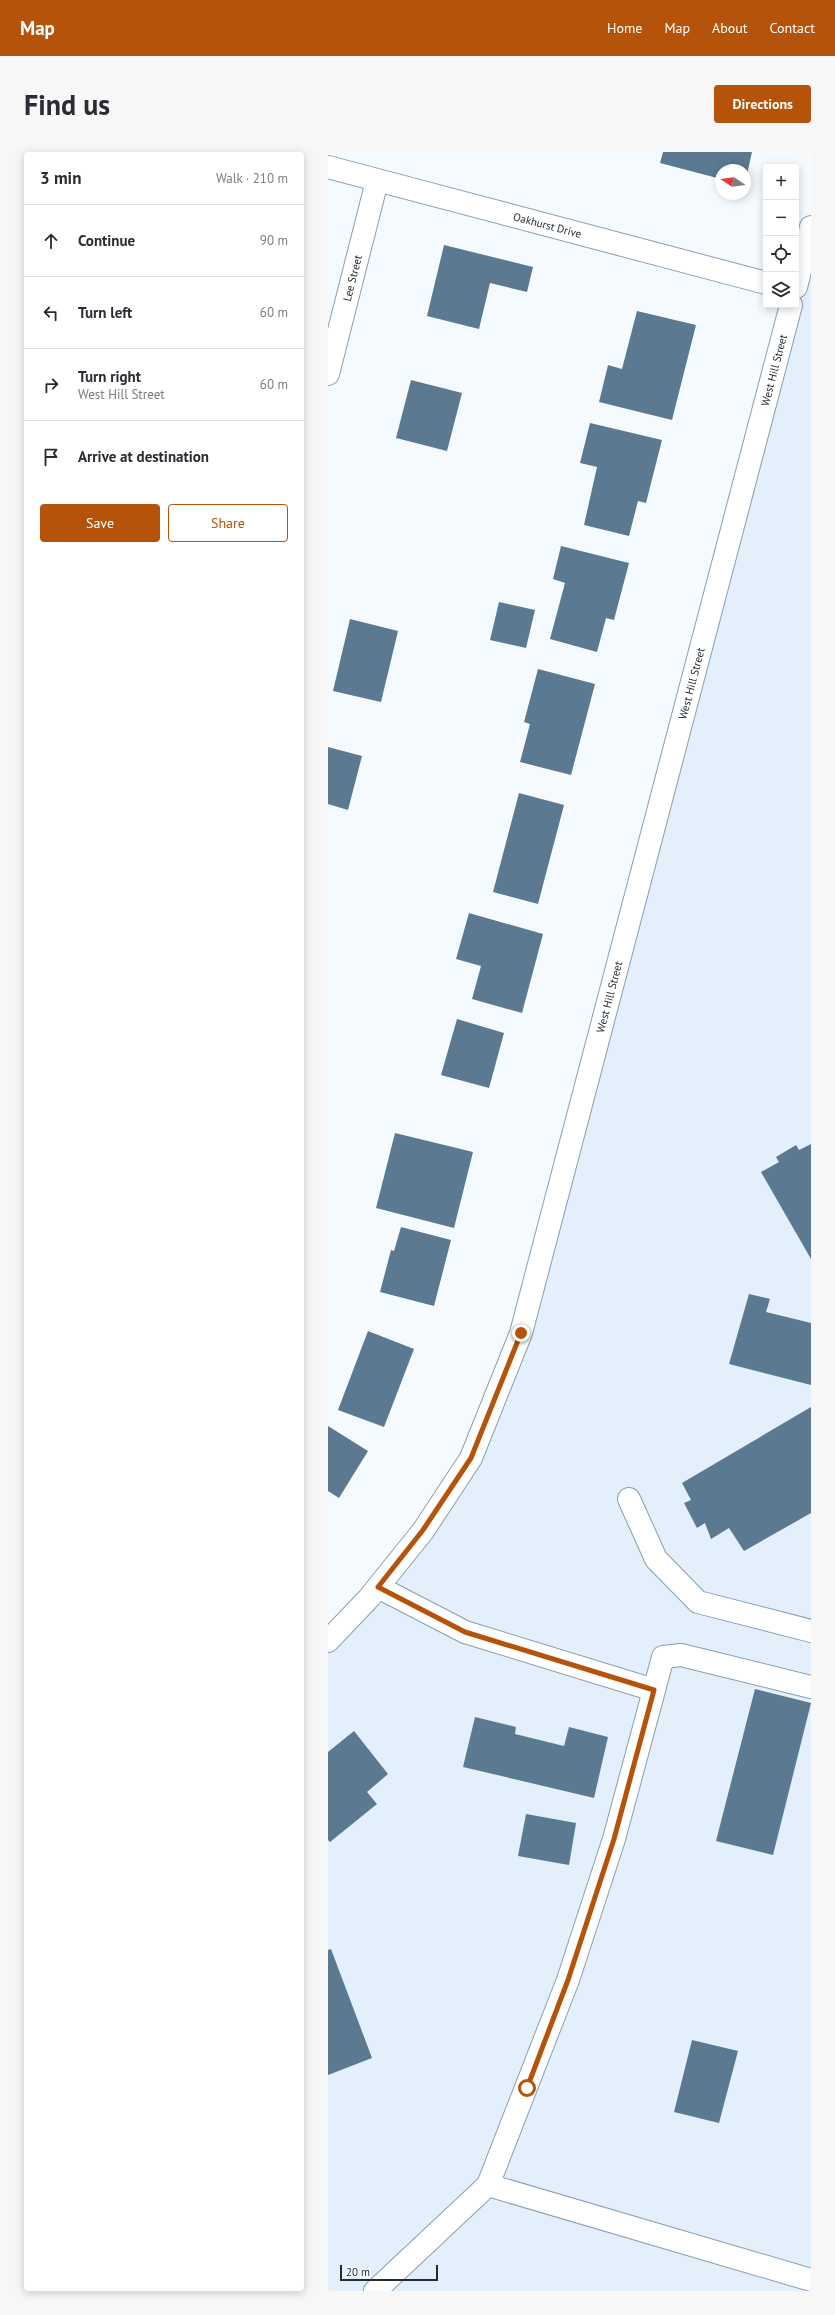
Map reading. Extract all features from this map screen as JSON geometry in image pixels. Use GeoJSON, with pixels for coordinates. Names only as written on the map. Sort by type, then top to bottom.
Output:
{"type":"FeatureCollection","features":[{"type":"Feature","properties":{"kind":"street","name":"Oakhurst Drive"},"geometry":{"type":"LineString","coordinates":[[328,167],[763,282]]}},
{"type":"Feature","properties":{"kind":"street","name":"Lee Street"},"geometry":{"type":"LineString","coordinates":[[328,374],[377,181]]}},
{"type":"Feature","properties":{"kind":"street"},"geometry":{"type":"LineString","coordinates":[[799,275],[811,227]]}},
{"type":"Feature","properties":{"kind":"street","name":"West Hill Street"},"geometry":{"type":"LineString","coordinates":[[328,1641],[378,1587],[423,1530],[471,1458],[521,1333],[790,308]]}},
{"type":"Feature","properties":{"kind":"street"},"geometry":{"type":"LineString","coordinates":[[629,1499],[656,1559],[698,1602],[811,1631]]}},
{"type":"Feature","properties":{"kind":"street"},"geometry":{"type":"LineString","coordinates":[[378,1587],[465,1632],[654,1690]]}},
{"type":"Feature","properties":{"kind":"street"},"geometry":{"type":"LineString","coordinates":[[375,2291],[488,2185],[570,1973],[614,1839],[663,1657],[681,1654],[811,1687]]}},
{"type":"Feature","properties":{"kind":"street"},"geometry":{"type":"LineString","coordinates":[[488,2185],[811,2280]]}},
{"type":"Feature","properties":{"kind":"shaded area"},"geometry":{"type":"Polygon","coordinates":[[[811,227],[811,2291],[328,2291],[328,1641],[378,1587],[485,1427],[789,308],[799,308],[799,271],[811,227]]]}},
{"type":"Feature","properties":{"kind":"building"},"geometry":{"type":"Polygon","coordinates":[[[663,152],[752,152],[749,164],[715,164],[715,177],[660,163],[663,152]]]}},
{"type":"Feature","properties":{"kind":"building"},"geometry":{"type":"Polygon","coordinates":[[[444,245],[533,267],[527,292],[490,283],[479,329],[427,316],[444,245]]]}},
{"type":"Feature","properties":{"kind":"building"},"geometry":{"type":"Polygon","coordinates":[[[637,311],[696,325],[672,420],[599,402],[608,365],[622,369],[637,311]]]}},
{"type":"Feature","properties":{"kind":"building"},"geometry":{"type":"Polygon","coordinates":[[[411,380],[462,393],[447,451],[396,438],[411,380]]]}},
{"type":"Feature","properties":{"kind":"building"},"geometry":{"type":"Polygon","coordinates":[[[590,423],[662,440],[646,503],[638,501],[629,536],[584,525],[597,467],[580,463],[590,423]]]}},
{"type":"Feature","properties":{"kind":"building"},"geometry":{"type":"Polygon","coordinates":[[[561,546],[629,563],[614,620],[606,618],[597,652],[550,639],[565,583],[553,579],[561,546]]]}},
{"type":"Feature","properties":{"kind":"building"},"geometry":{"type":"Polygon","coordinates":[[[499,602],[535,610],[526,648],[490,640],[499,602]]]}},
{"type":"Feature","properties":{"kind":"building"},"geometry":{"type":"Polygon","coordinates":[[[350,619],[398,631],[381,702],[333,691],[350,619]]]}},
{"type":"Feature","properties":{"kind":"building"},"geometry":{"type":"Polygon","coordinates":[[[538,669],[595,684],[571,775],[520,762],[530,724],[524,722],[538,669]]]}},
{"type":"Feature","properties":{"kind":"building"},"geometry":{"type":"Polygon","coordinates":[[[328,747],[362,756],[348,810],[328,804],[328,747]]]}},
{"type":"Feature","properties":{"kind":"building"},"geometry":{"type":"Polygon","coordinates":[[[519,793],[564,805],[538,904],[493,892],[519,793]]]}},
{"type":"Feature","properties":{"kind":"building"},"geometry":{"type":"Polygon","coordinates":[[[469,913],[543,934],[522,1013],[472,999],[481,966],[456,959],[469,913]]]}},
{"type":"Feature","properties":{"kind":"building"},"geometry":{"type":"Polygon","coordinates":[[[457,1019],[504,1033],[489,1088],[441,1075],[457,1019]]]}},
{"type":"Feature","properties":{"kind":"building"},"geometry":{"type":"Polygon","coordinates":[[[395,1133],[473,1152],[454,1228],[376,1208],[395,1133]]]}},
{"type":"Feature","properties":{"kind":"building"},"geometry":{"type":"Polygon","coordinates":[[[811,1144],[811,1259],[761,1172],[779,1162],[776,1157],[796,1145],[799,1150],[811,1144]]]}},
{"type":"Feature","properties":{"kind":"building"},"geometry":{"type":"Polygon","coordinates":[[[401,1227],[451,1240],[434,1306],[380,1292],[391,1250],[394,1251],[401,1227]]]}},
{"type":"Feature","properties":{"kind":"building"},"geometry":{"type":"Polygon","coordinates":[[[749,1294],[770,1299],[766,1312],[811,1323],[811,1385],[729,1364],[749,1294]]]}},
{"type":"Feature","properties":{"kind":"building"},"geometry":{"type":"Polygon","coordinates":[[[368,1331],[414,1349],[384,1427],[338,1410],[368,1331]]]}},
{"type":"Feature","properties":{"kind":"building"},"geometry":{"type":"Polygon","coordinates":[[[811,1407],[811,1513],[744,1551],[729,1528],[711,1539],[705,1523],[697,1528],[684,1503],[691,1500],[682,1483],[811,1407]]]}},
{"type":"Feature","properties":{"kind":"building"},"geometry":{"type":"Polygon","coordinates":[[[328,1426],[368,1451],[339,1498],[328,1491],[328,1426]]]}},
{"type":"Feature","properties":{"kind":"building"},"geometry":{"type":"Polygon","coordinates":[[[755,1689],[811,1703],[773,1855],[716,1841],[755,1689]]]}},
{"type":"Feature","properties":{"kind":"building"},"geometry":{"type":"Polygon","coordinates":[[[475,1717],[516,1727],[515,1734],[564,1746],[569,1727],[608,1737],[594,1798],[463,1767],[475,1717]]]}},
{"type":"Feature","properties":{"kind":"building"},"geometry":{"type":"Polygon","coordinates":[[[354,1731],[388,1774],[367,1792],[377,1804],[330,1842],[328,1840],[328,1752],[354,1731]]]}},
{"type":"Feature","properties":{"kind":"building"},"geometry":{"type":"Polygon","coordinates":[[[526,1814],[576,1823],[569,1865],[518,1856],[526,1814]]]}},
{"type":"Feature","properties":{"kind":"building"},"geometry":{"type":"Polygon","coordinates":[[[331,1949],[372,2058],[328,2075],[328,1950],[331,1949]]]}},
{"type":"Feature","properties":{"kind":"building"},"geometry":{"type":"Polygon","coordinates":[[[692,2040],[738,2051],[719,2123],[674,2112],[692,2040]]]}},
{"type":"Feature","properties":{"kind":"route"},"geometry":{"type":"LineString","coordinates":[[521,1333],[485,1427],[471,1458],[423,1530],[378,1587],[465,1632],[654,1690],[614,1839],[568,1980],[527,2088]]}}]}
